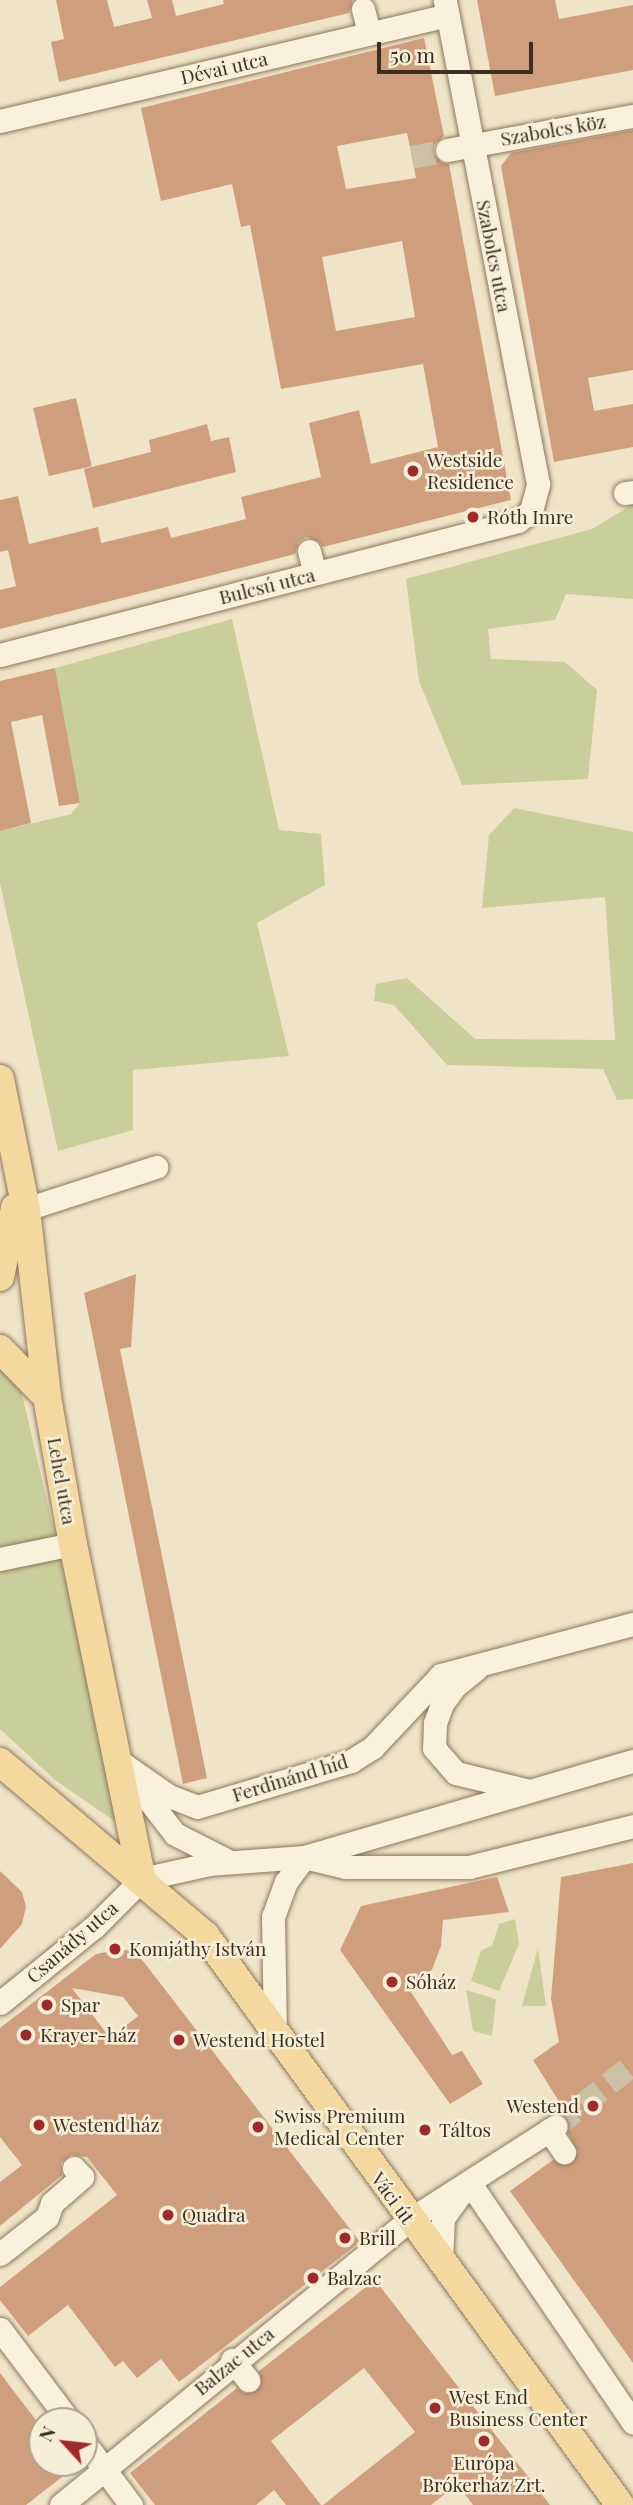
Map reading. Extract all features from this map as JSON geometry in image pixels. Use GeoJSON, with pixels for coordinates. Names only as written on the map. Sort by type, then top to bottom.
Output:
{"type":"FeatureCollection","features":[{"type":"Feature","properties":{"kind":"main road","name":"Lehel utca"},"geometry":{"type":"LineString","coordinates":[[0,1079],[26,1209],[47,1397],[73,1544],[142,1879]]}},
{"type":"Feature","properties":{"kind":"main road"},"geometry":{"type":"LineString","coordinates":[[0,1277],[14,1227],[18,1166]]}},
{"type":"Feature","properties":{"kind":"main road"},"geometry":{"type":"LineString","coordinates":[[0,1349],[47,1397]]}},
{"type":"Feature","properties":{"kind":"main road","name":"Váci út"},"geometry":{"type":"LineString","coordinates":[[0,1762],[142,1879],[205,1935],[409,2220],[620,2505]]}},
{"type":"Feature","properties":{"kind":"street","name":"Dévai utca"},"geometry":{"type":"LineString","coordinates":[[0,121],[369,33],[446,8]]}},
{"type":"Feature","properties":{"kind":"street","name":"Szabolcs utca"},"geometry":{"type":"LineString","coordinates":[[446,8],[538,484],[531,511]]}},
{"type":"Feature","properties":{"kind":"street"},"geometry":{"type":"LineString","coordinates":[[363,9],[369,33]]}},
{"type":"Feature","properties":{"kind":"street","name":"Szabolcs köz"},"geometry":{"type":"LineString","coordinates":[[447,150],[633,116]]}},
{"type":"Feature","properties":{"kind":"street","name":"Bulcsú utca"},"geometry":{"type":"LineString","coordinates":[[0,654],[518,521],[531,511]]}},
{"type":"Feature","properties":{"kind":"street"},"geometry":{"type":"LineString","coordinates":[[309,551],[315,573]]}},
{"type":"Feature","properties":{"kind":"street"},"geometry":{"type":"LineString","coordinates":[[26,1209],[156,1167]]}},
{"type":"Feature","properties":{"kind":"street"},"geometry":{"type":"LineString","coordinates":[[0,1559],[73,1544]]}},
{"type":"Feature","properties":{"kind":"street","name":"Ferdinánd híd"},"geometry":{"type":"LineString","coordinates":[[120,1762],[169,1796],[197,1807],[351,1761],[373,1748],[441,1675],[476,1669],[633,1624]]}},
{"type":"Feature","properties":{"kind":"street"},"geometry":{"type":"LineString","coordinates":[[476,1669],[455,1686],[442,1704],[435,1723],[435,1748],[456,1773],[529,1791]]}},
{"type":"Feature","properties":{"kind":"street"},"geometry":{"type":"LineString","coordinates":[[142,1879],[188,1867],[304,1857],[633,1761]]}},
{"type":"Feature","properties":{"kind":"street"},"geometry":{"type":"LineString","coordinates":[[120,1762],[174,1834],[233,1863]]}},
{"type":"Feature","properties":{"kind":"street"},"geometry":{"type":"LineString","coordinates":[[304,1857],[345,1867],[470,1867],[633,1826]]}},
{"type":"Feature","properties":{"kind":"street"},"geometry":{"type":"LineString","coordinates":[[275,2033],[273,1917],[286,1882],[304,1857]]}},
{"type":"Feature","properties":{"kind":"street","name":"Csanády utca"},"geometry":{"type":"LineString","coordinates":[[0,2003],[94,1927],[142,1879]]}},
{"type":"Feature","properties":{"kind":"street","name":"Balzac utca"},"geometry":{"type":"LineString","coordinates":[[61,2505],[106,2471],[232,2360],[263,2327],[409,2220],[553,2128],[564,2152]]}},
{"type":"Feature","properties":{"kind":"street"},"geometry":{"type":"LineString","coordinates":[[0,2254],[47,2217],[53,2193],[82,2177],[74,2168]]}},
{"type":"Feature","properties":{"kind":"street"},"geometry":{"type":"LineString","coordinates":[[441,2262],[443,2218],[469,2182],[633,2422]]}},
{"type":"Feature","properties":{"kind":"street"},"geometry":{"type":"LineString","coordinates":[[0,2329],[58,2407]]}},
{"type":"Feature","properties":{"kind":"street"},"geometry":{"type":"LineString","coordinates":[[232,2360],[248,2380]]}},
{"type":"Feature","properties":{"kind":"street"},"geometry":{"type":"LineString","coordinates":[[98,2460],[131,2505]]}},
{"type":"Feature","properties":{"kind":"green space"},"geometry":{"type":"Polygon","coordinates":[[[633,504],[633,599],[566,594],[555,620],[488,629],[491,659],[565,662],[597,690],[588,779],[462,785],[419,681],[406,579],[592,529],[633,504]]]}},
{"type":"Feature","properties":{"kind":"green space"},"geometry":{"type":"Polygon","coordinates":[[[232,619],[279,830],[321,834],[325,885],[257,923],[289,1056],[133,1070],[133,1130],[58,1151],[0,883],[0,831],[71,814],[80,803],[55,668],[232,619]]]}},
{"type":"Feature","properties":{"kind":"green space"},"geometry":{"type":"Polygon","coordinates":[[[514,808],[633,832],[633,1099],[617,1100],[603,1069],[447,1065],[394,1005],[374,1001],[376,984],[407,978],[475,1039],[615,1040],[605,897],[482,908],[489,835],[514,808]]]}},
{"type":"Feature","properties":{"kind":"green space"},"geometry":{"type":"Polygon","coordinates":[[[0,1356],[18,1377],[121,1817],[117,1823],[55,1780],[0,1729],[0,1356]]]}},
{"type":"Feature","properties":{"kind":"green space"},"geometry":{"type":"Polygon","coordinates":[[[515,1919],[519,1944],[499,1991],[471,1981],[481,1950],[492,1946],[499,1924],[515,1919]]]}},
{"type":"Feature","properties":{"kind":"green space"},"geometry":{"type":"Polygon","coordinates":[[[538,1948],[546,2006],[522,2006],[538,1948]]]}},
{"type":"Feature","properties":{"kind":"green space"},"geometry":{"type":"Polygon","coordinates":[[[466,1990],[496,1999],[492,2036],[473,2031],[466,1990]]]}},
{"type":"Feature","properties":{"kind":"building"},"geometry":{"type":"Polygon","coordinates":[[[56,0],[107,0],[114,27],[152,18],[147,0],[172,0],[176,16],[224,4],[223,0],[353,0],[349,13],[59,82],[51,42],[64,39],[56,0]]]}},
{"type":"Feature","properties":{"kind":"building"},"geometry":{"type":"Polygon","coordinates":[[[477,0],[555,0],[559,19],[633,5],[633,70],[495,96],[477,0]]]}},
{"type":"Feature","properties":{"kind":"building"},"geometry":{"type":"Polygon","coordinates":[[[424,38],[444,136],[434,145],[433,153],[442,163],[449,164],[511,500],[323,547],[318,541],[306,537],[299,542],[295,554],[0,629],[0,590],[16,586],[8,550],[0,552],[0,500],[18,496],[29,544],[98,527],[101,543],[168,527],[171,538],[246,519],[241,497],[321,477],[309,423],[359,410],[371,464],[438,447],[423,364],[281,389],[250,225],[241,227],[232,184],[161,201],[141,108],[424,38]],[[407,133],[337,146],[346,189],[416,178],[407,133]],[[402,241],[322,257],[336,331],[415,317],[402,241]]]}},
{"type":"Feature","properties":{"kind":"building"},"geometry":{"type":"Polygon","coordinates":[[[633,130],[633,370],[588,378],[594,411],[633,404],[633,447],[554,462],[501,166],[511,153],[633,130]]]}},
{"type":"Feature","properties":{"kind":"building"},"geometry":{"type":"Polygon","coordinates":[[[76,398],[92,466],[49,476],[33,408],[76,398]]]}},
{"type":"Feature","properties":{"kind":"building"},"geometry":{"type":"Polygon","coordinates":[[[207,424],[211,441],[229,437],[236,472],[93,508],[84,469],[151,452],[149,440],[207,424]]]}},
{"type":"Feature","properties":{"kind":"building"},"geometry":{"type":"Polygon","coordinates":[[[55,668],[80,803],[59,806],[42,715],[11,722],[31,823],[0,831],[0,681],[55,668]]]}},
{"type":"Feature","properties":{"kind":"building"},"geometry":{"type":"Polygon","coordinates":[[[136,1274],[131,1347],[120,1349],[207,1778],[183,1784],[84,1293],[136,1274]]]}},
{"type":"Feature","properties":{"kind":"building","name":"Westend"},"geometry":{"type":"Polygon","coordinates":[[[633,1863],[633,2363],[510,2191],[553,2160],[571,2164],[578,2152],[568,2133],[567,2118],[547,2112],[558,2100],[533,2060],[559,2042],[551,1999],[561,1877],[633,1863]]]}},
{"type":"Feature","properties":{"kind":"building"},"geometry":{"type":"Polygon","coordinates":[[[0,1871],[22,1892],[26,1907],[22,1924],[0,1949],[0,1871]]]}},
{"type":"Feature","properties":{"kind":"building","name":"Sóház"},"geometry":{"type":"Polygon","coordinates":[[[497,1877],[509,1912],[443,1920],[441,1946],[431,1972],[411,1992],[452,2055],[462,2051],[483,2084],[450,2104],[340,1950],[361,1906],[497,1877]]]}},
{"type":"Feature","properties":{"kind":"building"},"geometry":{"type":"Polygon","coordinates":[[[122,1949],[134,1952],[143,1961],[360,2242],[179,2382],[161,2359],[137,2378],[123,2361],[115,2367],[68,2305],[28,2336],[0,2300],[0,2287],[117,2195],[87,2157],[71,2155],[61,2163],[62,2175],[0,2226],[0,2182],[22,2165],[0,2137],[0,2028],[96,1954],[122,1949]],[[72,1988],[110,2038],[138,2016],[123,1997],[72,1988]]]}},
{"type":"Feature","properties":{"kind":"building","name":"West End Business Center"},"geometry":{"type":"Polygon","coordinates":[[[375,2280],[550,2505],[473,2505],[457,2484],[431,2505],[323,2505],[415,2432],[364,2368],[271,2441],[321,2505],[286,2505],[274,2490],[256,2505],[155,2505],[130,2473],[237,2388],[244,2393],[256,2391],[261,2384],[259,2371],[375,2280]]]}},
{"type":"Feature","properties":{"kind":"building"},"geometry":{"type":"Polygon","coordinates":[[[0,2373],[28,2410],[28,2477],[62,2477],[26,2505],[0,2505],[0,2373]]]}},
{"type":"Feature","properties":{"kind":"tunnel"},"geometry":{"type":"LineString","coordinates":[[412,157],[447,150]]}},
{"type":"Feature","properties":{"kind":"tunnel"},"geometry":{"type":"LineString","coordinates":[[556,2126],[633,2064]]}},
{"type":"Feature","properties":{"kind":"place","name":"Westside Residence"},"geometry":{"type":"Point","coordinates":[413,471]}},
{"type":"Feature","properties":{"kind":"place","name":"Róth Imre"},"geometry":{"type":"Point","coordinates":[473,517]}},
{"type":"Feature","properties":{"kind":"place","name":"Komjáthy István"},"geometry":{"type":"Point","coordinates":[115,1949]}},
{"type":"Feature","properties":{"kind":"place","name":"Sóház"},"geometry":{"type":"Point","coordinates":[392,1982]}},
{"type":"Feature","properties":{"kind":"place","name":"Spar"},"geometry":{"type":"Point","coordinates":[47,2005]}},
{"type":"Feature","properties":{"kind":"place","name":"Krayer-ház"},"geometry":{"type":"Point","coordinates":[26,2035]}},
{"type":"Feature","properties":{"kind":"place","name":"Westend Hostel"},"geometry":{"type":"Point","coordinates":[179,2040]}},
{"type":"Feature","properties":{"kind":"place","name":"Westend"},"geometry":{"type":"Point","coordinates":[593,2106]}},
{"type":"Feature","properties":{"kind":"place","name":"Westend ház"},"geometry":{"type":"Point","coordinates":[39,2125]}},
{"type":"Feature","properties":{"kind":"place","name":"Swiss Premium Medical Center"},"geometry":{"type":"Point","coordinates":[258,2127]}},
{"type":"Feature","properties":{"kind":"place","name":"Táltos"},"geometry":{"type":"Point","coordinates":[425,2130]}},
{"type":"Feature","properties":{"kind":"place","name":"Quadra"},"geometry":{"type":"Point","coordinates":[168,2215]}},
{"type":"Feature","properties":{"kind":"place","name":"Brill"},"geometry":{"type":"Point","coordinates":[345,2238]}},
{"type":"Feature","properties":{"kind":"place","name":"Balzac"},"geometry":{"type":"Point","coordinates":[313,2278]}},
{"type":"Feature","properties":{"kind":"place","name":"West End Business Center"},"geometry":{"type":"Point","coordinates":[435,2408]}},
{"type":"Feature","properties":{"kind":"place","name":"Európa Brókerház Zrt."},"geometry":{"type":"Point","coordinates":[484,2441]}}]}
